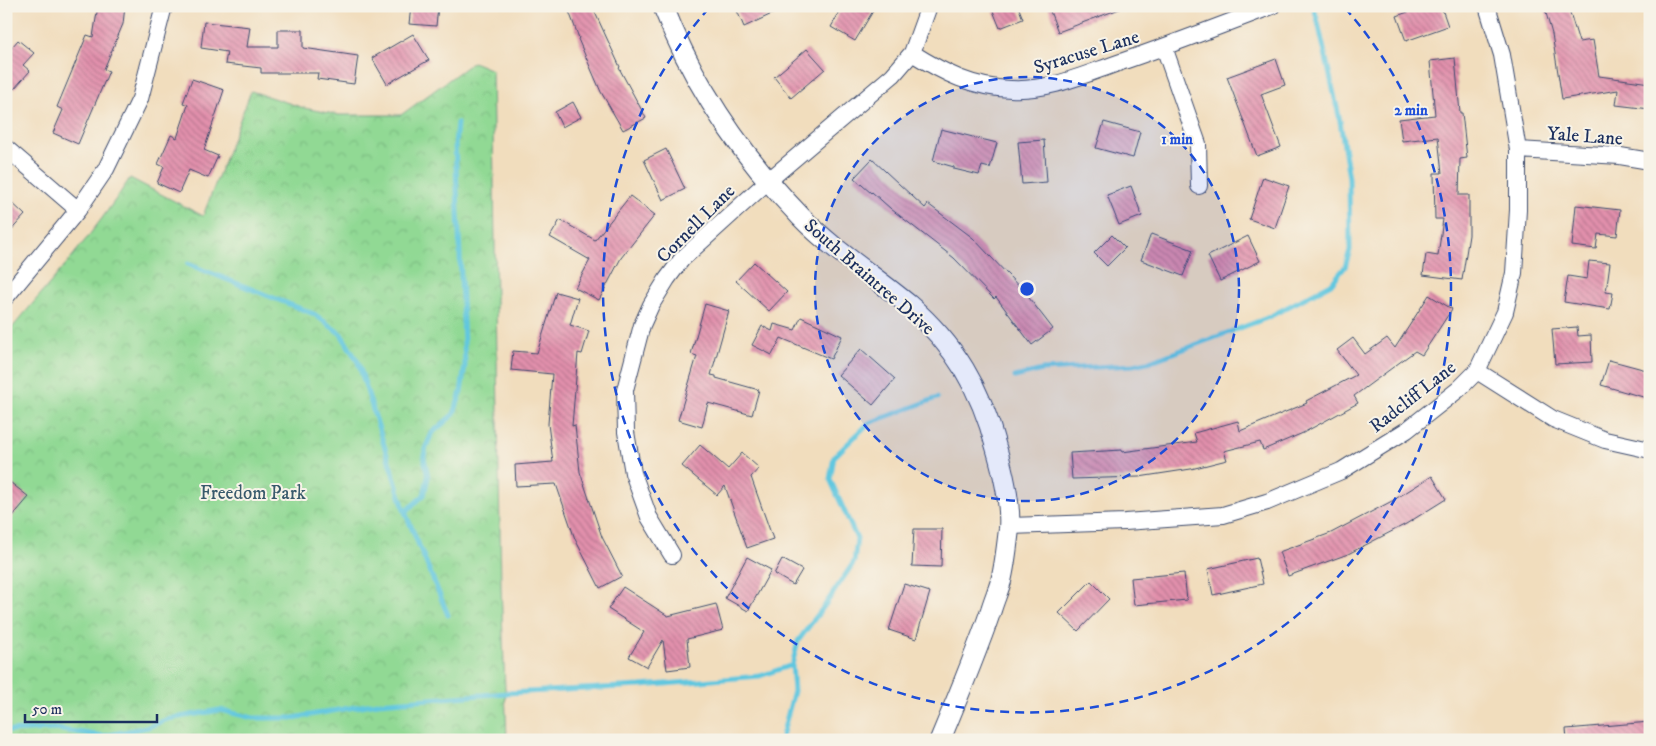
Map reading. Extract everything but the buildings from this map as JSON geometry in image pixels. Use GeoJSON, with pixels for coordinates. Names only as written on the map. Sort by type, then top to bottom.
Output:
{"type":"FeatureCollection","features":[{"type":"Feature","properties":{"kind":"street"},"geometry":{"type":"LineString","coordinates":[[6,297],[78,210],[106,168],[140,99],[164,6]]}},
{"type":"Feature","properties":{"kind":"street","name":"South Braintree Drive"},"geometry":{"type":"LineString","coordinates":[[663,6],[689,64],[712,106],[768,180],[802,218],[825,239],[927,322],[957,358],[984,404],[1006,489],[1009,526],[1001,580],[982,636],[940,740]]}},
{"type":"Feature","properties":{"kind":"street","name":"Cornell Lane"},"geometry":{"type":"LineString","coordinates":[[672,555],[649,517],[633,473],[626,432],[625,390],[642,325],[651,305],[682,259],[768,180],[893,75],[912,53],[930,6]]}},
{"type":"Feature","properties":{"kind":"street","name":"Syracuse Lane"},"geometry":{"type":"LineString","coordinates":[[912,53],[956,78],[991,87],[1028,89],[1063,82],[1164,47],[1272,6]]}},
{"type":"Feature","properties":{"kind":"street","name":"Radcliff Lane"},"geometry":{"type":"LineString","coordinates":[[1009,526],[1125,522],[1223,515],[1267,502],[1341,471],[1391,440],[1407,430],[1459,389],[1477,371],[1506,312],[1512,281],[1518,210],[1518,150],[1502,55],[1487,6]]}},
{"type":"Feature","properties":{"kind":"street"},"geometry":{"type":"LineString","coordinates":[[1164,47],[1198,144],[1199,186]]}},
{"type":"Feature","properties":{"kind":"street"},"geometry":{"type":"LineString","coordinates":[[6,148],[78,210]]}},
{"type":"Feature","properties":{"kind":"street","name":"Yale Lane"},"geometry":{"type":"LineString","coordinates":[[1518,150],[1620,156],[1650,161]]}},
{"type":"Feature","properties":{"kind":"street"},"geometry":{"type":"LineString","coordinates":[[1477,371],[1552,419],[1605,440],[1650,450]]}},
{"type":"Feature","properties":{"kind":"green space","name":"Freedom Park"},"geometry":{"type":"Polygon","coordinates":[[[473,62],[492,70],[501,587],[507,740],[6,740],[6,335],[86,239],[130,178],[203,216],[251,91],[304,108],[339,115],[401,115],[473,62]]]}},
{"type":"Feature","properties":{"kind":"waterway"},"geometry":{"type":"LineString","coordinates":[[1015,377],[1042,370],[1133,365],[1152,361],[1267,318],[1331,284],[1345,267],[1350,250],[1349,178],[1340,121],[1313,6]]}},
{"type":"Feature","properties":{"kind":"waterway"},"geometry":{"type":"LineString","coordinates":[[405,512],[424,495],[428,477],[424,457],[426,447],[432,433],[454,414],[461,392],[465,365],[455,145],[457,123]]}},
{"type":"Feature","properties":{"kind":"waterway"},"geometry":{"type":"LineString","coordinates":[[188,264],[314,314],[341,334],[358,362],[405,512],[448,615]]}},
{"type":"Feature","properties":{"kind":"waterway"},"geometry":{"type":"LineString","coordinates":[[781,740],[794,691],[792,665],[798,641],[854,562],[857,539],[830,479],[834,457],[869,423],[937,398]]}},
{"type":"Feature","properties":{"kind":"waterway"},"geometry":{"type":"LineString","coordinates":[[6,731],[55,729],[104,736],[148,727],[168,719],[220,710],[253,718],[293,718],[378,703],[507,693],[641,686],[760,676],[792,665]]}}]}
